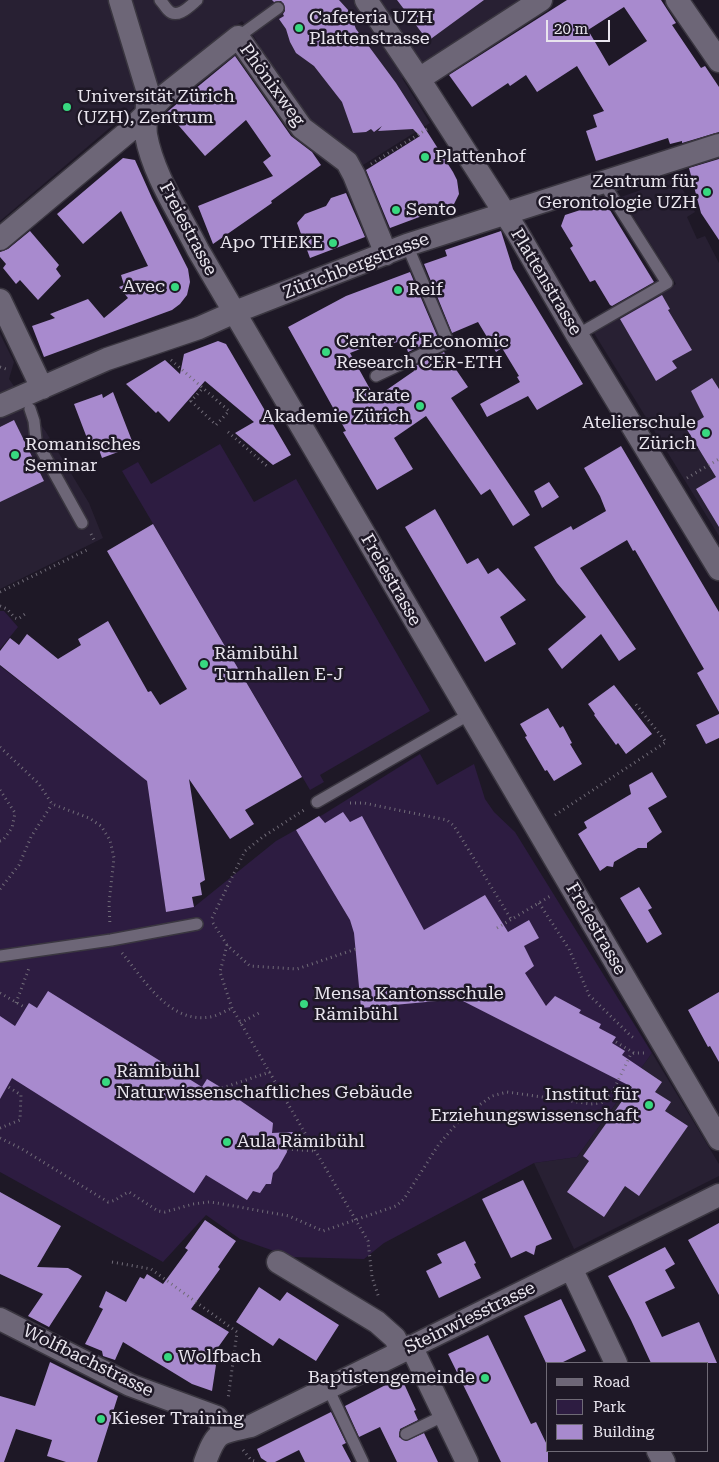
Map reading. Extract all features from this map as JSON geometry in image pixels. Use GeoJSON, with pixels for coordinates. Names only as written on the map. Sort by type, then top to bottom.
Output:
{"type":"FeatureCollection","features":[{"type":"Feature","properties":{"kind":"street","name":"Freiestrasse"},"geometry":{"type":"LineString","coordinates":[[120,0],[147,89],[148,114],[146,132],[152,160],[198,250],[719,1139]]}},
{"type":"Feature","properties":{"kind":"street","name":"Plattenstrasse"},"geometry":{"type":"LineString","coordinates":[[366,0],[517,232],[719,569]]}},
{"type":"Feature","properties":{"kind":"street"},"geometry":{"type":"LineString","coordinates":[[419,79],[541,0]]}},
{"type":"Feature","properties":{"kind":"street"},"geometry":{"type":"LineString","coordinates":[[677,0],[719,62]]}},
{"type":"Feature","properties":{"kind":"street"},"geometry":{"type":"LineString","coordinates":[[0,239],[129,131],[165,95],[238,37]]}},
{"type":"Feature","properties":{"kind":"street","name":"Phönixweg"},"geometry":{"type":"LineString","coordinates":[[238,37],[302,128],[347,162],[386,254]]}},
{"type":"Feature","properties":{"kind":"street","name":"Zürichbergstrasse"},"geometry":{"type":"LineString","coordinates":[[0,406],[108,359],[199,328],[235,312],[407,245],[719,145]]}},
{"type":"Feature","properties":{"kind":"street"},"geometry":{"type":"LineString","coordinates":[[0,300],[42,388]]}},
{"type":"Feature","properties":{"kind":"street","name":"Steinwiesstrasse"},"geometry":{"type":"LineString","coordinates":[[224,1432],[251,1426],[719,1194]]}},
{"type":"Feature","properties":{"kind":"street"},"geometry":{"type":"LineString","coordinates":[[278,1262],[377,1322],[406,1349],[445,1415],[467,1462]]}},
{"type":"Feature","properties":{"kind":"street"},"geometry":{"type":"LineString","coordinates":[[571,1268],[616,1362]]}},
{"type":"Feature","properties":{"kind":"street","name":"Wolfbachstrasse"},"geometry":{"type":"LineString","coordinates":[[0,1319],[130,1385],[216,1417],[224,1432]]}},
{"type":"Feature","properties":{"kind":"street"},"geometry":{"type":"LineString","coordinates":[[205,1462],[214,1440],[224,1432]]}},
{"type":"Feature","properties":{"kind":"lane"},"geometry":{"type":"LineString","coordinates":[[160,0],[169,12],[176,14],[197,0]]}},
{"type":"Feature","properties":{"kind":"lane"},"geometry":{"type":"LineString","coordinates":[[238,37],[278,8]]}},
{"type":"Feature","properties":{"kind":"lane"},"geometry":{"type":"LineString","coordinates":[[577,334],[667,283],[603,182]]}},
{"type":"Feature","properties":{"kind":"lane"},"geometry":{"type":"LineString","coordinates":[[376,376],[448,342],[407,245]]}},
{"type":"Feature","properties":{"kind":"lane"},"geometry":{"type":"LineString","coordinates":[[30,409],[34,421],[36,440],[82,524]]}},
{"type":"Feature","properties":{"kind":"lane"},"geometry":{"type":"LineString","coordinates":[[317,802],[470,714]]}},
{"type":"Feature","properties":{"kind":"lane"},"geometry":{"type":"LineString","coordinates":[[0,956],[111,940],[197,924]]}},
{"type":"Feature","properties":{"kind":"lane"},"geometry":{"type":"LineString","coordinates":[[328,1388],[363,1462]]}},
{"type":"Feature","properties":{"kind":"lane"},"geometry":{"type":"LineString","coordinates":[[406,1434],[445,1415]]}},
{"type":"Feature","properties":{"kind":"path"},"geometry":{"type":"LineString","coordinates":[[354,175],[434,125]]}},
{"type":"Feature","properties":{"kind":"path"},"geometry":{"type":"LineString","coordinates":[[169,358],[203,388],[229,412],[216,425],[191,401],[203,388]]}},
{"type":"Feature","properties":{"kind":"path"},"geometry":{"type":"LineString","coordinates":[[0,367],[12,371]]}},
{"type":"Feature","properties":{"kind":"path"},"geometry":{"type":"LineString","coordinates":[[228,432],[268,467]]}},
{"type":"Feature","properties":{"kind":"path"},"geometry":{"type":"LineString","coordinates":[[682,481],[719,459]]}},
{"type":"Feature","properties":{"kind":"path"},"geometry":{"type":"LineString","coordinates":[[0,592],[90,549]]}},
{"type":"Feature","properties":{"kind":"path"},"geometry":{"type":"LineString","coordinates":[[0,606],[18,619],[28,612]]}},
{"type":"Feature","properties":{"kind":"path"},"geometry":{"type":"LineString","coordinates":[[555,815],[666,742],[634,702]]}},
{"type":"Feature","properties":{"kind":"path"},"geometry":{"type":"LineString","coordinates":[[0,748],[39,784],[52,804],[95,822],[101,826],[110,840],[114,858],[109,903],[111,940],[152,989],[169,1007],[198,1018],[211,1017],[232,1008]]}},
{"type":"Feature","properties":{"kind":"path"},"geometry":{"type":"LineString","coordinates":[[0,790],[14,814],[12,828],[3,840],[0,841]]}},
{"type":"Feature","properties":{"kind":"path"},"geometry":{"type":"LineString","coordinates":[[197,924],[212,920],[245,851],[264,836],[317,802],[364,802],[447,820],[454,826],[511,919]]}},
{"type":"Feature","properties":{"kind":"path"},"geometry":{"type":"LineString","coordinates":[[0,889],[19,865],[32,837],[52,804]]}},
{"type":"Feature","properties":{"kind":"path"},"geometry":{"type":"LineString","coordinates":[[497,928],[557,892]]}},
{"type":"Feature","properties":{"kind":"path"},"geometry":{"type":"LineString","coordinates":[[539,903],[569,949],[589,995],[631,1036],[640,1040]]}},
{"type":"Feature","properties":{"kind":"path"},"geometry":{"type":"LineString","coordinates":[[212,920],[227,945],[250,966],[297,969],[356,948]]}},
{"type":"Feature","properties":{"kind":"path"},"geometry":{"type":"LineString","coordinates":[[227,945],[220,972],[232,1008],[368,1241],[372,1269]]}},
{"type":"Feature","properties":{"kind":"path"},"geometry":{"type":"LineString","coordinates":[[16,1003],[36,951]]}},
{"type":"Feature","properties":{"kind":"path"},"geometry":{"type":"LineString","coordinates":[[0,993],[26,1008]]}},
{"type":"Feature","properties":{"kind":"path"},"geometry":{"type":"LineString","coordinates":[[240,1024],[261,1012]]}},
{"type":"Feature","properties":{"kind":"path"},"geometry":{"type":"LineString","coordinates":[[616,1042],[634,1053]]}},
{"type":"Feature","properties":{"kind":"path"},"geometry":{"type":"LineString","coordinates":[[0,1138],[108,1202],[114,1202],[129,1192],[158,1211],[165,1212],[192,1204],[217,1203],[289,1216],[323,1231],[396,1206],[404,1199],[439,1144],[464,1116],[492,1096],[507,1092],[591,1104],[601,1103],[612,1093],[630,1054],[648,1053]]}},
{"type":"Feature","properties":{"kind":"path"},"geometry":{"type":"LineString","coordinates":[[222,1088],[270,1072]]}},
{"type":"Feature","properties":{"kind":"path"},"geometry":{"type":"LineString","coordinates":[[0,1128],[20,1120],[21,1095],[7,1086]]}},
{"type":"Feature","properties":{"kind":"path"},"geometry":{"type":"LineString","coordinates":[[287,1150],[315,1151]]}},
{"type":"Feature","properties":{"kind":"path"},"geometry":{"type":"LineString","coordinates":[[112,1262],[151,1269],[238,1332],[228,1403]]}},
{"type":"Feature","properties":{"kind":"path"},"geometry":{"type":"LineString","coordinates":[[243,1450],[251,1460],[258,1462]]}},
{"type":"Feature","properties":{"kind":"shaded area","name":"Universität Zürich (UZH), Zentrum"},"geometry":{"type":"Polygon","coordinates":[[[0,0],[532,0],[445,56],[402,78],[430,123],[363,165],[307,121],[286,94],[255,38],[242,21],[191,59],[0,221],[0,0]]]}},
{"type":"Feature","properties":{"kind":"shaded area"},"geometry":{"type":"Polygon","coordinates":[[[680,176],[683,190],[695,212],[687,217],[697,239],[705,236],[719,263],[719,536],[594,333],[676,284],[621,197],[680,176]]]}},
{"type":"Feature","properties":{"kind":"shaded area"},"geometry":{"type":"Polygon","coordinates":[[[0,334],[14,362],[9,379],[46,432],[89,503],[103,538],[0,589],[0,334]]]}},
{"type":"Feature","properties":{"kind":"shaded area","name":"Institut für Erziehungswissenschaft"},"geometry":{"type":"Polygon","coordinates":[[[652,1053],[719,1164],[719,1176],[574,1249],[534,1163],[577,1157],[652,1053]]]}},
{"type":"Feature","properties":{"kind":"green space"},"geometry":{"type":"Polygon","coordinates":[[[220,444],[254,502],[296,479],[430,711],[320,775],[324,782],[310,790],[122,471],[138,462],[151,484],[220,444]]]}},
{"type":"Feature","properties":{"kind":"green space"},"geometry":{"type":"Polygon","coordinates":[[[0,611],[4,611],[18,627],[0,649],[0,611]]]}},
{"type":"Feature","properties":{"kind":"green space"},"geometry":{"type":"Polygon","coordinates":[[[0,666],[147,781],[166,912],[194,907],[276,841],[324,814],[420,754],[437,785],[474,764],[485,799],[494,812],[515,832],[652,1053],[577,1157],[534,1163],[384,1243],[364,1259],[291,1257],[240,1239],[206,1215],[163,1262],[0,1172],[0,666]]]}},
{"type":"Feature","properties":{"kind":"building"},"geometry":{"type":"Polygon","coordinates":[[[272,0],[339,0],[349,11],[356,29],[396,83],[453,172],[457,180],[459,194],[454,204],[390,228],[366,170],[420,136],[413,129],[378,131],[382,126],[374,132],[371,129],[366,132],[353,133],[342,102],[314,66],[296,53],[290,42],[286,29],[279,19],[284,16],[284,4],[281,1],[274,2],[272,0]]]}},
{"type":"Feature","properties":{"kind":"building"},"geometry":{"type":"Polygon","coordinates":[[[397,0],[484,0],[428,41],[397,0]]]}},
{"type":"Feature","properties":{"kind":"building"},"geometry":{"type":"Polygon","coordinates":[[[567,0],[661,0],[676,23],[672,25],[701,68],[705,66],[719,87],[719,132],[682,143],[682,141],[670,144],[668,138],[596,161],[586,131],[597,127],[593,115],[604,111],[577,66],[537,92],[526,75],[510,86],[508,83],[472,107],[449,75],[567,0]],[[624,7],[588,30],[609,66],[647,41],[624,7]]]}},
{"type":"Feature","properties":{"kind":"building"},"geometry":{"type":"Polygon","coordinates":[[[235,56],[291,136],[312,152],[321,165],[271,201],[272,203],[213,244],[198,206],[273,176],[263,162],[271,156],[246,120],[205,156],[167,112],[235,56]]]}},
{"type":"Feature","properties":{"kind":"building"},"geometry":{"type":"Polygon","coordinates":[[[123,158],[135,160],[188,269],[190,282],[187,295],[172,310],[44,357],[32,326],[55,318],[50,314],[88,299],[104,318],[128,298],[119,287],[124,285],[121,275],[148,266],[121,211],[83,244],[57,214],[123,158]]]}},
{"type":"Feature","properties":{"kind":"building","name":"Zentrum für Gerontologie UZH"},"geometry":{"type":"Polygon","coordinates":[[[719,159],[719,240],[701,213],[689,168],[719,159]]]}},
{"type":"Feature","properties":{"kind":"building"},"geometry":{"type":"Polygon","coordinates":[[[346,193],[365,237],[310,258],[297,223],[305,214],[326,206],[331,198],[346,193]]]}},
{"type":"Feature","properties":{"kind":"building"},"geometry":{"type":"Polygon","coordinates":[[[605,202],[654,282],[612,306],[595,280],[590,282],[570,248],[573,246],[561,226],[565,215],[605,202]]]}},
{"type":"Feature","properties":{"kind":"building"},"geometry":{"type":"Polygon","coordinates":[[[30,231],[59,265],[56,269],[61,276],[38,300],[20,280],[16,284],[3,268],[6,264],[0,257],[0,252],[8,249],[30,231]]]}},
{"type":"Feature","properties":{"kind":"building"},"geometry":{"type":"Polygon","coordinates":[[[501,231],[513,269],[583,384],[537,410],[528,396],[487,417],[480,404],[520,382],[517,377],[519,376],[502,348],[496,352],[478,322],[452,333],[424,264],[447,256],[445,250],[501,231]]]}},
{"type":"Feature","properties":{"kind":"building"},"geometry":{"type":"Polygon","coordinates":[[[410,272],[438,338],[408,352],[404,340],[394,343],[391,337],[350,353],[375,398],[414,371],[413,367],[444,352],[468,387],[451,398],[530,515],[513,526],[490,489],[481,495],[426,416],[394,438],[413,469],[377,490],[343,432],[346,431],[288,327],[346,296],[410,272]]]}},
{"type":"Feature","properties":{"kind":"building"},"geometry":{"type":"Polygon","coordinates":[[[662,295],[670,309],[668,310],[692,350],[672,361],[677,368],[656,381],[620,319],[662,295]]]}},
{"type":"Feature","properties":{"kind":"building"},"geometry":{"type":"Polygon","coordinates":[[[218,341],[226,344],[291,455],[273,465],[235,433],[254,422],[205,381],[169,422],[158,411],[156,413],[126,384],[165,360],[180,374],[184,354],[218,341]]]}},
{"type":"Feature","properties":{"kind":"building"},"geometry":{"type":"Polygon","coordinates":[[[712,378],[719,389],[719,527],[696,489],[716,477],[686,428],[704,417],[691,391],[712,378]]]}},
{"type":"Feature","properties":{"kind":"building"},"geometry":{"type":"Polygon","coordinates":[[[113,392],[134,446],[102,458],[97,444],[90,446],[74,404],[102,394],[103,398],[113,392]]]}},
{"type":"Feature","properties":{"kind":"building","name":"Romanisches Seminar"},"geometry":{"type":"Polygon","coordinates":[[[14,420],[44,481],[0,502],[0,427],[14,420]]]}},
{"type":"Feature","properties":{"kind":"building"},"geometry":{"type":"Polygon","coordinates":[[[621,446],[719,612],[719,712],[697,673],[704,669],[635,550],[633,551],[627,540],[580,568],[636,649],[619,661],[601,634],[562,669],[548,649],[586,617],[557,583],[534,547],[571,526],[573,530],[606,511],[584,468],[621,446]]]}},
{"type":"Feature","properties":{"kind":"building"},"geometry":{"type":"Polygon","coordinates":[[[549,482],[559,497],[542,508],[534,491],[549,482]]]}},
{"type":"Feature","properties":{"kind":"building"},"geometry":{"type":"Polygon","coordinates":[[[435,509],[467,564],[478,558],[488,574],[498,568],[526,600],[500,617],[516,644],[485,662],[405,527],[435,509]]]}},
{"type":"Feature","properties":{"kind":"building"},"geometry":{"type":"Polygon","coordinates":[[[153,524],[302,777],[245,810],[254,824],[230,839],[189,779],[205,880],[200,883],[202,895],[192,897],[194,907],[166,912],[147,781],[0,665],[0,651],[10,638],[19,645],[27,634],[58,659],[81,645],[78,639],[108,621],[148,692],[151,691],[160,705],[187,689],[107,551],[153,524]]]}},
{"type":"Feature","properties":{"kind":"building"},"geometry":{"type":"Polygon","coordinates":[[[614,685],[652,734],[626,754],[618,743],[616,745],[588,704],[614,685]]]}},
{"type":"Feature","properties":{"kind":"building"},"geometry":{"type":"Polygon","coordinates":[[[548,708],[560,728],[563,726],[572,743],[570,744],[582,764],[554,781],[547,770],[545,771],[525,737],[527,736],[520,724],[548,708]]]}},
{"type":"Feature","properties":{"kind":"building"},"geometry":{"type":"Polygon","coordinates":[[[719,714],[719,738],[706,744],[696,725],[719,714]]]}},
{"type":"Feature","properties":{"kind":"building"},"geometry":{"type":"Polygon","coordinates":[[[652,772],[667,797],[648,808],[662,832],[647,843],[647,848],[638,848],[614,862],[613,867],[607,866],[600,871],[578,834],[587,828],[584,822],[631,794],[629,785],[652,772]]]}},
{"type":"Feature","properties":{"kind":"building"},"geometry":{"type":"Polygon","coordinates":[[[343,812],[350,822],[362,816],[424,930],[485,895],[508,932],[529,920],[539,938],[524,946],[534,966],[525,973],[546,1006],[555,996],[581,1010],[579,1013],[601,1024],[599,1028],[616,1037],[612,1043],[625,1051],[622,1055],[662,1082],[655,1092],[671,1102],[665,1111],[688,1126],[639,1196],[625,1186],[604,1217],[567,1192],[589,1161],[583,1156],[632,1087],[459,999],[361,1008],[354,933],[350,920],[296,830],[319,816],[325,823],[343,812]]]}},
{"type":"Feature","properties":{"kind":"building"},"geometry":{"type":"Polygon","coordinates":[[[639,887],[652,908],[648,910],[662,934],[647,943],[620,898],[639,887]]]}},
{"type":"Feature","properties":{"kind":"building","name":"Rämibühl Naturwissenschaftliches Gebäude"},"geometry":{"type":"Polygon","coordinates":[[[48,991],[202,1087],[207,1079],[222,1088],[273,1123],[272,1133],[293,1132],[286,1143],[287,1152],[273,1173],[271,1184],[266,1184],[260,1193],[253,1191],[247,1200],[206,1175],[194,1193],[12,1078],[0,1099],[0,1016],[15,1026],[29,1003],[37,1008],[48,991]]]}},
{"type":"Feature","properties":{"kind":"building"},"geometry":{"type":"Polygon","coordinates":[[[719,992],[719,1062],[710,1046],[708,1047],[688,1010],[719,992]]]}},
{"type":"Feature","properties":{"kind":"building"},"geometry":{"type":"Polygon","coordinates":[[[523,1180],[552,1239],[536,1246],[534,1255],[526,1251],[511,1258],[482,1199],[523,1180]]]}},
{"type":"Feature","properties":{"kind":"building"},"geometry":{"type":"Polygon","coordinates":[[[0,1192],[61,1226],[37,1267],[68,1268],[82,1276],[49,1327],[28,1316],[43,1294],[0,1274],[0,1192]]]}},
{"type":"Feature","properties":{"kind":"building"},"geometry":{"type":"Polygon","coordinates":[[[205,1220],[236,1241],[218,1267],[220,1269],[191,1309],[229,1332],[209,1360],[216,1365],[212,1391],[192,1384],[123,1342],[115,1360],[103,1356],[102,1351],[85,1344],[103,1309],[99,1307],[106,1291],[126,1302],[140,1277],[144,1279],[147,1274],[163,1284],[188,1250],[185,1248],[205,1220]]]}},
{"type":"Feature","properties":{"kind":"building"},"geometry":{"type":"Polygon","coordinates":[[[719,1223],[719,1295],[688,1240],[719,1223]]]}},
{"type":"Feature","properties":{"kind":"building"},"geometry":{"type":"Polygon","coordinates":[[[465,1241],[481,1278],[439,1298],[426,1271],[442,1263],[437,1254],[465,1241]]]}},
{"type":"Feature","properties":{"kind":"building"},"geometry":{"type":"Polygon","coordinates":[[[665,1247],[675,1264],[665,1270],[675,1288],[645,1302],[662,1337],[699,1322],[717,1363],[651,1362],[608,1276],[665,1247]]]}},
{"type":"Feature","properties":{"kind":"building"},"geometry":{"type":"Polygon","coordinates":[[[259,1287],[280,1301],[287,1292],[339,1325],[316,1361],[279,1338],[273,1346],[236,1322],[259,1287]]]}},
{"type":"Feature","properties":{"kind":"building"},"geometry":{"type":"Polygon","coordinates":[[[561,1299],[586,1351],[563,1362],[546,1363],[524,1316],[561,1299]]]}},
{"type":"Feature","properties":{"kind":"building"},"geometry":{"type":"Polygon","coordinates":[[[488,1335],[531,1424],[536,1422],[546,1443],[548,1462],[501,1462],[448,1354],[488,1335]]]}},
{"type":"Feature","properties":{"kind":"building"},"geometry":{"type":"Polygon","coordinates":[[[50,1362],[118,1396],[97,1462],[66,1462],[47,1456],[52,1440],[16,1429],[4,1462],[0,1462],[0,1396],[35,1406],[50,1362]]]}},
{"type":"Feature","properties":{"kind":"building"},"geometry":{"type":"Polygon","coordinates":[[[401,1377],[416,1410],[414,1411],[418,1420],[400,1429],[399,1437],[406,1441],[424,1433],[438,1462],[397,1462],[380,1427],[359,1437],[345,1406],[401,1377]]]}},
{"type":"Feature","properties":{"kind":"building"},"geometry":{"type":"Polygon","coordinates":[[[331,1412],[346,1443],[342,1445],[351,1462],[305,1462],[299,1450],[275,1462],[267,1462],[261,1458],[257,1449],[331,1412]]]}},
{"type":"Feature","properties":{"kind":"place","name":"Cafeteria UZH Plattenstrasse"},"geometry":{"type":"Point","coordinates":[299,28]}},
{"type":"Feature","properties":{"kind":"place","name":"Universität Zürich (UZH), Zentrum"},"geometry":{"type":"Point","coordinates":[67,107]}},
{"type":"Feature","properties":{"kind":"place","name":"Plattenhof"},"geometry":{"type":"Point","coordinates":[425,157]}},
{"type":"Feature","properties":{"kind":"place","name":"Zentrum für Gerontologie UZH"},"geometry":{"type":"Point","coordinates":[707,192]}},
{"type":"Feature","properties":{"kind":"place","name":"Sento"},"geometry":{"type":"Point","coordinates":[396,210]}},
{"type":"Feature","properties":{"kind":"place","name":"Apo THEKE"},"geometry":{"type":"Point","coordinates":[333,243]}},
{"type":"Feature","properties":{"kind":"place","name":"Avec"},"geometry":{"type":"Point","coordinates":[175,287]}},
{"type":"Feature","properties":{"kind":"place","name":"Reif"},"geometry":{"type":"Point","coordinates":[398,290]}},
{"type":"Feature","properties":{"kind":"place","name":"Center of Economic Research CER-ETH"},"geometry":{"type":"Point","coordinates":[326,352]}},
{"type":"Feature","properties":{"kind":"place","name":"Karate Akademie Zürich"},"geometry":{"type":"Point","coordinates":[420,406]}},
{"type":"Feature","properties":{"kind":"place","name":"Atelierschule Zürich"},"geometry":{"type":"Point","coordinates":[706,433]}},
{"type":"Feature","properties":{"kind":"place","name":"Romanisches Seminar"},"geometry":{"type":"Point","coordinates":[15,455]}},
{"type":"Feature","properties":{"kind":"place","name":"Rämibühl Turnhallen E-J"},"geometry":{"type":"Point","coordinates":[204,664]}},
{"type":"Feature","properties":{"kind":"place","name":"Mensa Kantonsschule Rämibühl"},"geometry":{"type":"Point","coordinates":[304,1004]}},
{"type":"Feature","properties":{"kind":"place","name":"Rämibühl Naturwissenschaftliches Gebäude"},"geometry":{"type":"Point","coordinates":[106,1082]}},
{"type":"Feature","properties":{"kind":"place","name":"Institut für Erziehungswissenschaft"},"geometry":{"type":"Point","coordinates":[649,1105]}},
{"type":"Feature","properties":{"kind":"place","name":"Aula Rämibühl"},"geometry":{"type":"Point","coordinates":[227,1142]}},
{"type":"Feature","properties":{"kind":"place","name":"Wolfbach"},"geometry":{"type":"Point","coordinates":[168,1357]}},
{"type":"Feature","properties":{"kind":"place","name":"Baptistengemeinde"},"geometry":{"type":"Point","coordinates":[485,1378]}},
{"type":"Feature","properties":{"kind":"place","name":"Kieser Training"},"geometry":{"type":"Point","coordinates":[101,1419]}}]}
